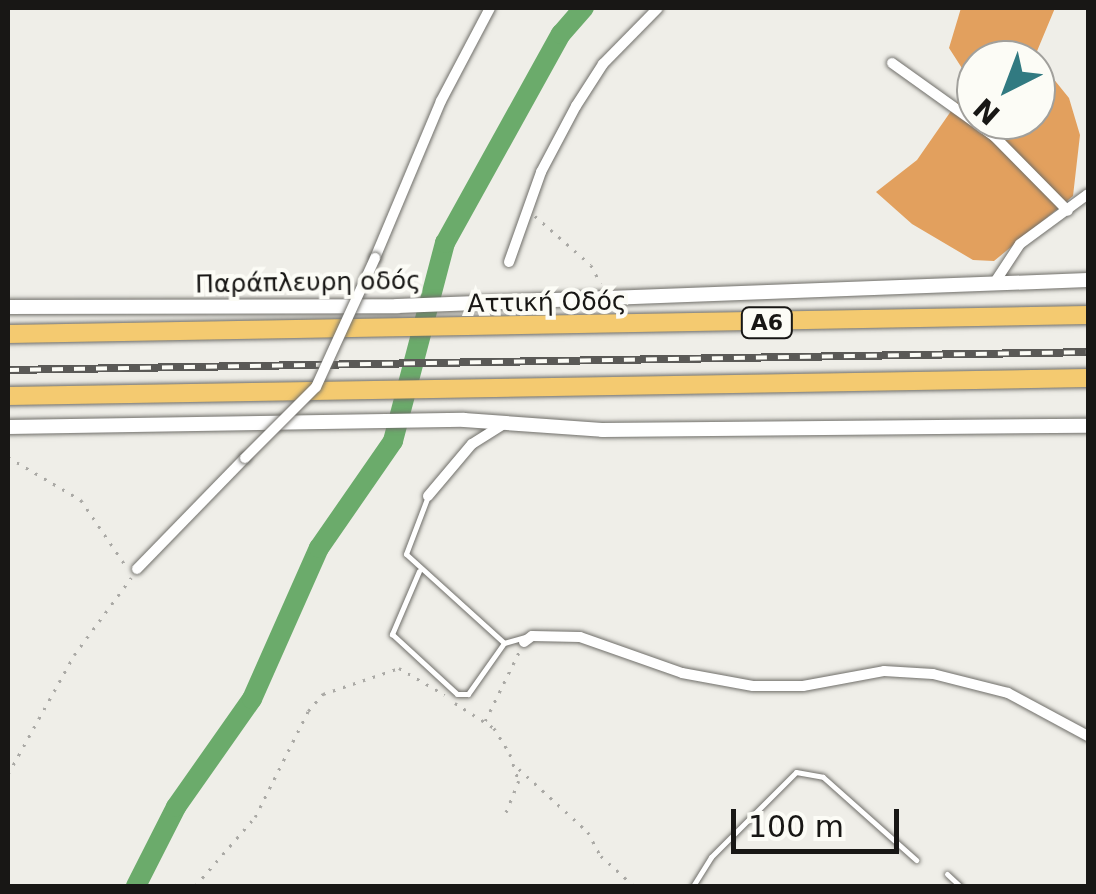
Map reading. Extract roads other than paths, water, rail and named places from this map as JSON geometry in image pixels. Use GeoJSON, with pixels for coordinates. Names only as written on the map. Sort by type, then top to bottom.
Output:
{"type":"FeatureCollection","features":[{"type":"Feature","properties":{"kind":"highway","name":"Αττική Οδός"},"geometry":{"type":"LineString","coordinates":[[8,334],[392,332],[1088,315]]}},
{"type":"Feature","properties":{"kind":"highway"},"geometry":{"type":"LineString","coordinates":[[8,396],[378,394],[1088,378]]}},
{"type":"Feature","properties":{"kind":"street"},"geometry":{"type":"LineString","coordinates":[[137,569],[316,388],[376,258],[441,101],[490,8]]}},
{"type":"Feature","properties":{"kind":"street"},"geometry":{"type":"LineString","coordinates":[[509,262],[526,210],[576,106],[603,64],[658,8]]}},
{"type":"Feature","properties":{"kind":"street"},"geometry":{"type":"LineString","coordinates":[[892,64],[994,136],[1068,211]]}},
{"type":"Feature","properties":{"kind":"street"},"geometry":{"type":"LineString","coordinates":[[992,285],[1020,244],[1088,194]]}},
{"type":"Feature","properties":{"kind":"street","name":"Παράπλευρη οδός"},"geometry":{"type":"LineString","coordinates":[[8,307],[396,306],[604,295],[1088,280]]}},
{"type":"Feature","properties":{"kind":"street"},"geometry":{"type":"LineString","coordinates":[[8,427],[426,420],[602,430],[1088,426]]}},
{"type":"Feature","properties":{"kind":"street"},"geometry":{"type":"LineString","coordinates":[[428,496],[472,444],[505,424]]}},
{"type":"Feature","properties":{"kind":"street"},"geometry":{"type":"LineString","coordinates":[[528,639],[580,637],[682,673],[752,686],[907,670],[962,679],[1008,693],[1088,736]]}},
{"type":"Feature","properties":{"kind":"lane"},"geometry":{"type":"LineString","coordinates":[[428,496],[406,540],[406,554],[419,571],[504,642]]}},
{"type":"Feature","properties":{"kind":"lane"},"geometry":{"type":"LineString","coordinates":[[419,571],[392,634],[395,642],[464,697],[504,642],[528,639]]}},
{"type":"Feature","properties":{"kind":"lane"},"geometry":{"type":"LineString","coordinates":[[693,886],[711,857],[796,772],[822,776],[916,860]]}},
{"type":"Feature","properties":{"kind":"lane"},"geometry":{"type":"LineString","coordinates":[[947,874],[960,886]]}},
{"type":"Feature","properties":{"kind":"waterway"},"geometry":{"type":"LineString","coordinates":[[136,886],[176,807],[252,699],[319,548],[393,441],[445,243],[561,34],[584,8]]}},
{"type":"Feature","properties":{"kind":"railway"},"geometry":{"type":"LineString","coordinates":[[8,370],[1088,352]]}}]}
